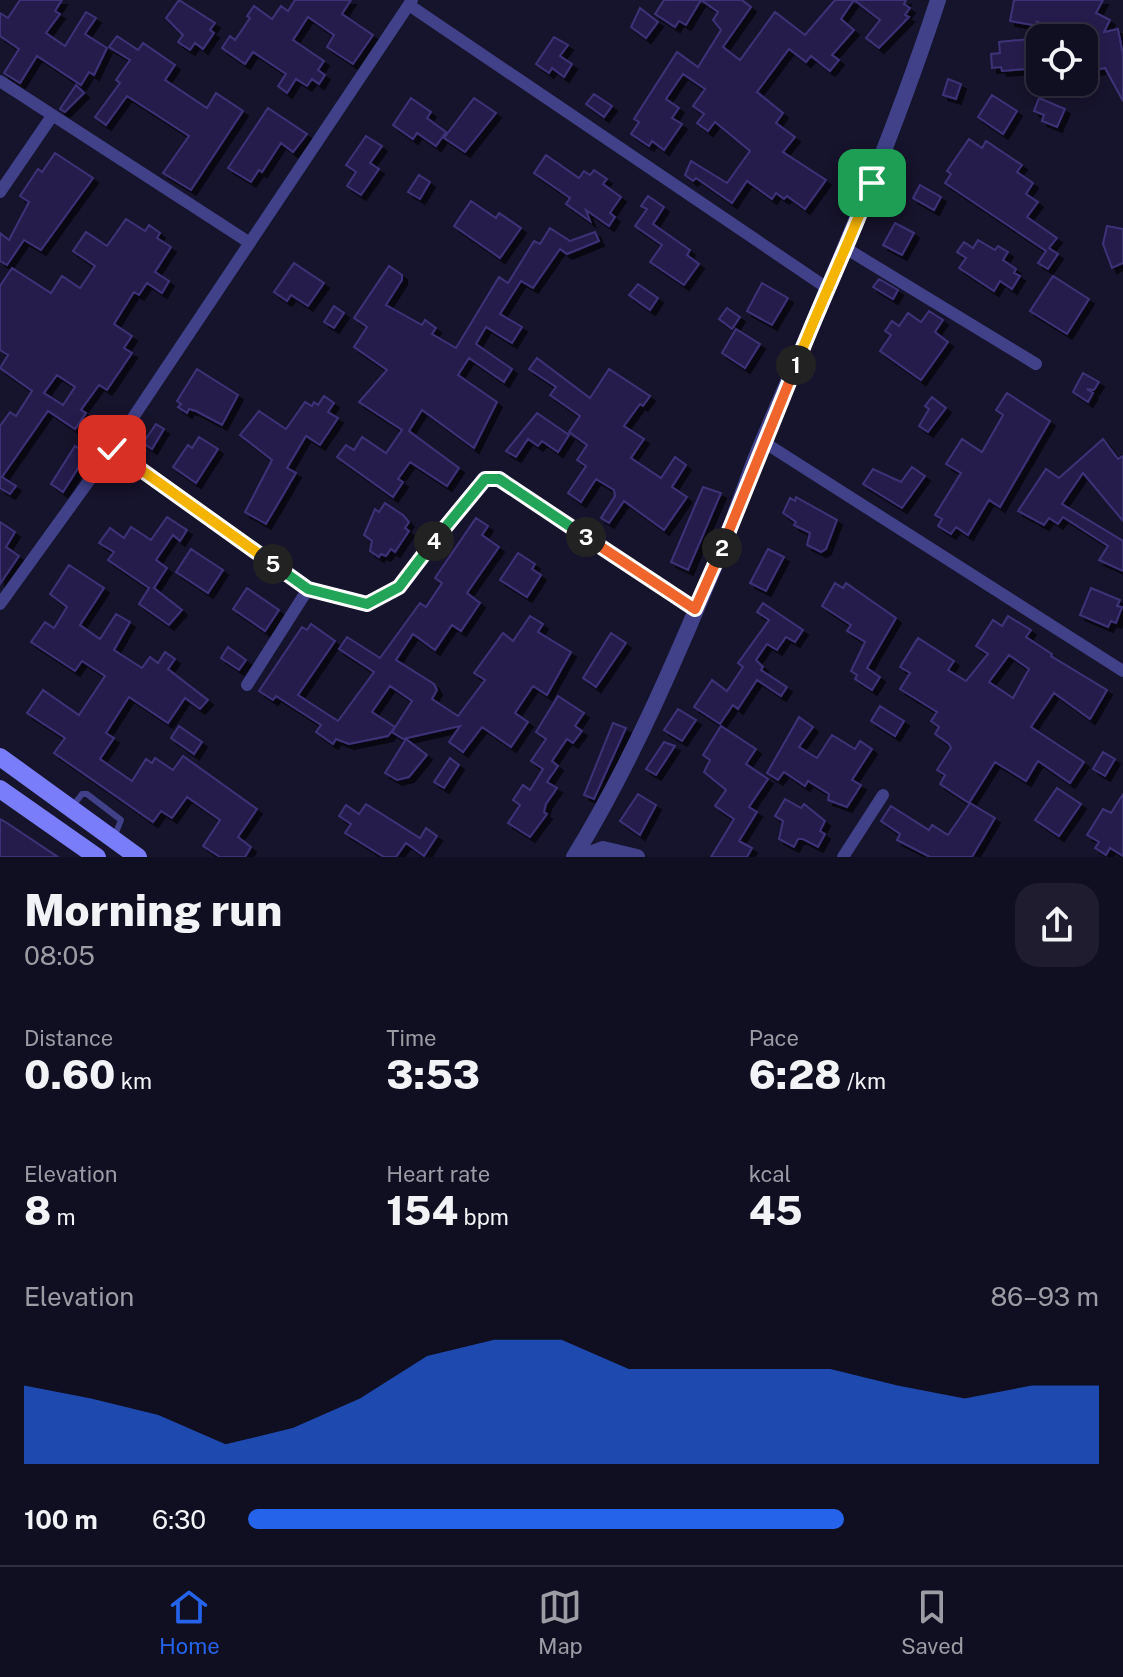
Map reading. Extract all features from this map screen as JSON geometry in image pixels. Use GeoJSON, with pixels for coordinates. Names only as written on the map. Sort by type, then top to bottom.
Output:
{"type":"FeatureCollection","features":[{"type":"Feature","properties":{"kind":"main road"},"geometry":{"type":"LineString","coordinates":[[0,757],[138,857]]}},
{"type":"Feature","properties":{"kind":"main road"},"geometry":{"type":"LineString","coordinates":[[0,789],[94,856]]}},
{"type":"Feature","properties":{"kind":"street"},"geometry":{"type":"LineString","coordinates":[[574,857],[633,749],[716,565],[762,441],[827,288],[847,249],[909,88],[938,0]]}},
{"type":"Feature","properties":{"kind":"street"},"geometry":{"type":"LineString","coordinates":[[0,604],[112,449],[410,2],[827,288]]}},
{"type":"Feature","properties":{"kind":"street"},"geometry":{"type":"LineString","coordinates":[[0,81],[250,243]]}},
{"type":"Feature","properties":{"kind":"street"},"geometry":{"type":"LineString","coordinates":[[0,192],[52,116]]}},
{"type":"Feature","properties":{"kind":"street"},"geometry":{"type":"LineString","coordinates":[[847,249],[1036,364]]}},
{"type":"Feature","properties":{"kind":"street"},"geometry":{"type":"LineString","coordinates":[[762,441],[1123,671]]}},
{"type":"Feature","properties":{"kind":"street"},"geometry":{"type":"LineString","coordinates":[[112,449],[308,589],[367,604],[399,587],[467,498],[485,479],[499,479],[695,609]]}},
{"type":"Feature","properties":{"kind":"street"},"geometry":{"type":"LineString","coordinates":[[247,685],[308,589]]}},
{"type":"Feature","properties":{"kind":"street"},"geometry":{"type":"LineString","coordinates":[[843,857],[883,795]]}},
{"type":"Feature","properties":{"kind":"street"},"geometry":{"type":"LineString","coordinates":[[583,857],[603,849],[637,857]]}},
{"type":"Feature","properties":{"kind":"building"},"geometry":{"type":"Polygon","coordinates":[[[20,0],[62,0],[55,11],[60,14],[46,33],[65,46],[86,12],[96,18],[85,34],[107,48],[94,75],[89,72],[81,85],[37,56],[20,83],[4,73],[19,49],[0,36],[0,13],[8,18],[20,0]]]}},
{"type":"Feature","properties":{"kind":"building"},"geometry":{"type":"Polygon","coordinates":[[[179,0],[215,23],[210,30],[214,33],[203,49],[195,43],[190,50],[178,42],[183,35],[166,18],[179,0]]]}},
{"type":"Feature","properties":{"kind":"building"},"geometry":{"type":"Polygon","coordinates":[[[295,0],[351,0],[342,14],[373,35],[353,64],[327,47],[334,35],[308,17],[293,40],[324,61],[318,70],[325,75],[319,84],[312,79],[307,86],[296,79],[287,93],[278,86],[286,74],[253,52],[245,64],[222,48],[230,36],[235,40],[254,6],[272,19],[281,6],[288,11],[295,0]]]}},
{"type":"Feature","properties":{"kind":"building"},"geometry":{"type":"Polygon","coordinates":[[[664,0],[701,0],[686,25],[679,21],[675,27],[655,14],[664,0]]]}},
{"type":"Feature","properties":{"kind":"building"},"geometry":{"type":"Polygon","coordinates":[[[701,0],[742,0],[751,7],[723,47],[740,60],[775,12],[805,35],[835,0],[854,0],[841,19],[854,30],[832,55],[839,60],[830,71],[811,56],[806,62],[789,49],[757,92],[783,113],[776,123],[795,137],[783,152],[826,180],[805,209],[787,196],[784,199],[776,193],[772,199],[747,181],[732,203],[696,178],[693,181],[685,175],[691,161],[727,183],[750,151],[715,122],[708,131],[697,123],[704,114],[693,106],[705,89],[683,74],[666,99],[679,108],[672,118],[682,124],[664,150],[652,141],[649,146],[631,134],[639,122],[634,119],[677,52],[698,67],[721,30],[713,20],[718,12],[701,0]]]}},
{"type":"Feature","properties":{"kind":"building"},"geometry":{"type":"Polygon","coordinates":[[[854,0],[906,0],[904,4],[910,8],[905,15],[909,17],[879,48],[866,38],[880,20],[854,0]]]}},
{"type":"Feature","properties":{"kind":"building"},"geometry":{"type":"Polygon","coordinates":[[[1014,0],[1103,0],[1096,13],[1110,20],[1104,32],[1118,29],[1123,55],[1123,101],[1105,68],[1098,69],[1098,24],[1027,24],[1010,21],[1014,0]]]}},
{"type":"Feature","properties":{"kind":"building"},"geometry":{"type":"Polygon","coordinates":[[[640,8],[658,22],[646,38],[631,27],[640,8]]]}},
{"type":"Feature","properties":{"kind":"building"},"geometry":{"type":"Polygon","coordinates":[[[117,36],[138,50],[143,43],[175,65],[165,80],[207,108],[216,93],[243,111],[191,190],[163,173],[189,136],[127,96],[106,125],[95,117],[120,83],[116,80],[130,60],[109,47],[117,36]]]}},
{"type":"Feature","properties":{"kind":"building"},"geometry":{"type":"Polygon","coordinates":[[[554,37],[568,45],[560,56],[572,64],[564,77],[552,68],[549,73],[536,64],[554,37]]]}},
{"type":"Feature","properties":{"kind":"building"},"geometry":{"type":"Polygon","coordinates":[[[1026,39],[1026,69],[1002,71],[1001,67],[992,68],[991,54],[1000,53],[999,42],[1026,39]]]}},
{"type":"Feature","properties":{"kind":"building"},"geometry":{"type":"Polygon","coordinates":[[[948,79],[961,84],[956,99],[943,95],[948,79]]]}},
{"type":"Feature","properties":{"kind":"building"},"geometry":{"type":"Polygon","coordinates":[[[76,85],[84,93],[65,112],[60,109],[76,85]]]}},
{"type":"Feature","properties":{"kind":"building"},"geometry":{"type":"Polygon","coordinates":[[[594,94],[612,106],[604,117],[586,104],[594,94]]]}},
{"type":"Feature","properties":{"kind":"building"},"geometry":{"type":"Polygon","coordinates":[[[992,95],[1017,111],[1003,134],[978,117],[992,95]]]}},
{"type":"Feature","properties":{"kind":"building"},"geometry":{"type":"Polygon","coordinates":[[[411,98],[431,112],[427,118],[446,132],[436,146],[417,133],[413,139],[393,125],[411,98]]]}},
{"type":"Feature","properties":{"kind":"building"},"geometry":{"type":"Polygon","coordinates":[[[474,98],[496,113],[465,152],[444,138],[474,98]]]}},
{"type":"Feature","properties":{"kind":"building"},"geometry":{"type":"Polygon","coordinates":[[[1039,98],[1065,109],[1057,127],[1042,121],[1044,115],[1034,111],[1039,98]]]}},
{"type":"Feature","properties":{"kind":"building"},"geometry":{"type":"Polygon","coordinates":[[[268,108],[307,134],[293,152],[281,143],[262,172],[259,170],[251,182],[228,168],[268,108]]]}},
{"type":"Feature","properties":{"kind":"building"},"geometry":{"type":"Polygon","coordinates":[[[366,136],[382,146],[370,163],[379,169],[361,195],[347,186],[356,172],[346,165],[366,136]]]}},
{"type":"Feature","properties":{"kind":"building"},"geometry":{"type":"Polygon","coordinates":[[[969,139],[982,148],[986,141],[1022,165],[1017,172],[1033,183],[1026,194],[1038,202],[1027,217],[1057,238],[1049,248],[1058,254],[1048,269],[1038,263],[1046,251],[945,183],[951,174],[947,171],[969,139]]]}},
{"type":"Feature","properties":{"kind":"building"},"geometry":{"type":"Polygon","coordinates":[[[55,153],[93,178],[41,250],[24,240],[7,265],[0,261],[0,233],[9,240],[29,202],[20,196],[38,169],[42,172],[55,153]]]}},
{"type":"Feature","properties":{"kind":"building"},"geometry":{"type":"Polygon","coordinates":[[[546,155],[579,178],[584,171],[590,175],[594,170],[607,179],[603,184],[621,197],[610,213],[615,217],[609,226],[586,210],[590,221],[566,204],[570,198],[534,173],[546,155]]]}},
{"type":"Feature","properties":{"kind":"building"},"geometry":{"type":"Polygon","coordinates":[[[419,175],[430,182],[420,199],[408,192],[419,175]]]}},
{"type":"Feature","properties":{"kind":"building"},"geometry":{"type":"Polygon","coordinates":[[[920,185],[941,197],[934,210],[913,198],[920,185]]]}},
{"type":"Feature","properties":{"kind":"building"},"geometry":{"type":"Polygon","coordinates":[[[648,196],[664,207],[653,224],[690,250],[687,255],[699,264],[684,285],[650,262],[662,245],[635,226],[647,209],[641,206],[648,196]]]}},
{"type":"Feature","properties":{"kind":"building"},"geometry":{"type":"Polygon","coordinates":[[[471,201],[496,218],[499,213],[521,228],[500,258],[454,226],[471,201]]]}},
{"type":"Feature","properties":{"kind":"building"},"geometry":{"type":"Polygon","coordinates":[[[126,219],[145,231],[149,225],[160,233],[157,238],[171,247],[155,272],[169,281],[162,293],[147,283],[139,295],[134,292],[114,324],[132,336],[124,348],[132,353],[107,390],[99,385],[81,410],[86,413],[75,429],[48,411],[2,477],[16,486],[10,494],[0,488],[0,426],[10,412],[16,416],[32,391],[0,368],[8,355],[0,350],[0,286],[12,268],[51,293],[62,276],[80,288],[95,266],[73,251],[86,232],[107,246],[126,219]],[[57,375],[44,393],[63,405],[75,387],[57,375]]]}},
{"type":"Feature","properties":{"kind":"building"},"geometry":{"type":"Polygon","coordinates":[[[895,223],[914,233],[902,255],[883,245],[895,223]]]}},
{"type":"Feature","properties":{"kind":"building"},"geometry":{"type":"Polygon","coordinates":[[[1107,226],[1123,229],[1123,263],[1112,268],[1103,244],[1107,226]]]}},
{"type":"Feature","properties":{"kind":"building"},"geometry":{"type":"Polygon","coordinates":[[[550,228],[570,241],[595,232],[599,241],[567,254],[560,249],[533,288],[521,281],[500,314],[522,327],[512,343],[486,327],[476,344],[512,369],[504,382],[469,358],[458,375],[497,402],[474,448],[422,410],[409,431],[459,468],[447,486],[410,462],[398,479],[403,482],[393,497],[337,457],[346,445],[354,450],[362,437],[386,453],[402,430],[359,402],[387,370],[354,347],[367,327],[354,318],[389,266],[402,275],[402,280],[386,305],[422,325],[425,320],[436,328],[432,334],[456,348],[499,277],[508,283],[534,241],[540,244],[550,228]]]}},
{"type":"Feature","properties":{"kind":"building"},"geometry":{"type":"Polygon","coordinates":[[[978,240],[995,250],[998,246],[1008,252],[1003,260],[1020,276],[1012,289],[1000,281],[994,291],[959,268],[966,258],[957,252],[964,242],[973,248],[978,240]]]}},
{"type":"Feature","properties":{"kind":"building"},"geometry":{"type":"Polygon","coordinates":[[[294,263],[324,283],[308,306],[291,295],[287,301],[274,292],[294,263]]]}},
{"type":"Feature","properties":{"kind":"building"},"geometry":{"type":"Polygon","coordinates":[[[1053,276],[1089,299],[1067,334],[1030,311],[1053,276]]]}},
{"type":"Feature","properties":{"kind":"building"},"geometry":{"type":"Polygon","coordinates":[[[879,279],[898,290],[893,299],[873,287],[879,279]]]}},
{"type":"Feature","properties":{"kind":"building"},"geometry":{"type":"Polygon","coordinates":[[[762,283],[788,298],[772,325],[747,311],[762,283]]]}},
{"type":"Feature","properties":{"kind":"building"},"geometry":{"type":"Polygon","coordinates":[[[638,284],[658,298],[650,310],[629,295],[638,284]]]}},
{"type":"Feature","properties":{"kind":"building"},"geometry":{"type":"Polygon","coordinates":[[[334,306],[344,313],[334,328],[324,322],[334,306]]]}},
{"type":"Feature","properties":{"kind":"building"},"geometry":{"type":"Polygon","coordinates":[[[727,308],[740,317],[732,329],[719,319],[727,308]]]}},
{"type":"Feature","properties":{"kind":"building"},"geometry":{"type":"Polygon","coordinates":[[[929,311],[943,320],[935,332],[948,342],[921,380],[880,351],[891,335],[885,331],[892,321],[899,326],[908,313],[921,322],[929,311]]]}},
{"type":"Feature","properties":{"kind":"building"},"geometry":{"type":"Polygon","coordinates":[[[736,329],[760,344],[745,368],[722,353],[736,329]]]}},
{"type":"Feature","properties":{"kind":"building"},"geometry":{"type":"Polygon","coordinates":[[[537,358],[590,398],[609,369],[650,396],[624,426],[644,439],[631,458],[661,478],[675,457],[686,465],[672,487],[687,497],[664,530],[624,501],[609,523],[601,518],[615,496],[614,490],[596,479],[581,502],[568,493],[586,466],[577,460],[587,445],[569,432],[580,416],[550,395],[556,387],[529,369],[537,358]]]}},
{"type":"Feature","properties":{"kind":"building"},"geometry":{"type":"Polygon","coordinates":[[[197,369],[238,395],[222,425],[196,411],[189,409],[187,413],[178,407],[181,404],[177,401],[197,369]]]}},
{"type":"Feature","properties":{"kind":"building"},"geometry":{"type":"Polygon","coordinates":[[[1083,373],[1099,382],[1094,390],[1087,389],[1093,393],[1088,402],[1073,392],[1083,373]]]}},
{"type":"Feature","properties":{"kind":"building"},"geometry":{"type":"Polygon","coordinates":[[[1007,393],[1050,421],[1000,507],[989,500],[968,535],[956,527],[951,534],[938,526],[942,519],[935,515],[961,473],[946,464],[962,439],[982,452],[1003,415],[996,410],[1007,393]]]}},
{"type":"Feature","properties":{"kind":"building"},"geometry":{"type":"Polygon","coordinates":[[[324,396],[334,403],[328,412],[338,418],[320,445],[306,436],[287,468],[296,473],[266,524],[245,512],[272,460],[240,435],[259,411],[286,429],[305,402],[318,405],[324,396]]]}},
{"type":"Feature","properties":{"kind":"building"},"geometry":{"type":"Polygon","coordinates":[[[932,397],[946,408],[928,432],[919,426],[929,409],[925,406],[932,397]]]}},
{"type":"Feature","properties":{"kind":"building"},"geometry":{"type":"Polygon","coordinates":[[[537,413],[569,435],[558,452],[542,441],[538,446],[528,439],[516,457],[506,451],[537,413]]]}},
{"type":"Feature","properties":{"kind":"building"},"geometry":{"type":"Polygon","coordinates":[[[156,424],[164,429],[152,449],[143,443],[156,424]]]}},
{"type":"Feature","properties":{"kind":"building"},"geometry":{"type":"Polygon","coordinates":[[[199,437],[218,449],[196,483],[173,467],[188,445],[192,448],[199,437]]]}},
{"type":"Feature","properties":{"kind":"building"},"geometry":{"type":"Polygon","coordinates":[[[1103,439],[1118,459],[1123,456],[1123,521],[1083,473],[1062,504],[1123,541],[1123,571],[1099,560],[1108,546],[1063,517],[1058,524],[1049,518],[1044,525],[1018,511],[1046,469],[1059,478],[1103,439]]]}},
{"type":"Feature","properties":{"kind":"building"},"geometry":{"type":"Polygon","coordinates":[[[75,446],[87,454],[63,492],[51,484],[75,446]]]}},
{"type":"Feature","properties":{"kind":"building"},"geometry":{"type":"Polygon","coordinates":[[[912,467],[925,476],[902,508],[863,484],[873,469],[901,482],[912,467]]]}},
{"type":"Feature","properties":{"kind":"building"},"geometry":{"type":"Polygon","coordinates":[[[703,487],[721,493],[688,570],[671,562],[703,487]]]}},
{"type":"Feature","properties":{"kind":"building"},"geometry":{"type":"Polygon","coordinates":[[[796,497],[837,520],[826,549],[821,552],[807,545],[810,533],[794,525],[796,522],[783,513],[790,498],[795,501],[796,497]]]}},
{"type":"Feature","properties":{"kind":"building"},"geometry":{"type":"Polygon","coordinates":[[[385,503],[409,522],[405,528],[409,531],[395,552],[391,549],[386,556],[381,554],[379,557],[370,551],[372,541],[364,535],[375,509],[379,512],[385,503]]]}},
{"type":"Feature","properties":{"kind":"building"},"geometry":{"type":"Polygon","coordinates":[[[167,517],[187,530],[180,541],[173,535],[156,560],[167,568],[154,588],[182,610],[169,625],[139,604],[149,588],[108,560],[114,552],[99,543],[110,528],[124,538],[131,527],[151,540],[167,517]]]}},
{"type":"Feature","properties":{"kind":"building"},"geometry":{"type":"Polygon","coordinates":[[[476,518],[488,526],[482,535],[499,547],[467,593],[480,603],[461,631],[452,625],[435,650],[413,634],[396,660],[434,684],[437,690],[432,699],[458,716],[485,680],[474,673],[503,633],[513,641],[530,616],[543,624],[538,632],[571,652],[547,695],[533,686],[515,713],[528,722],[511,747],[482,727],[463,752],[449,742],[460,726],[403,739],[392,732],[412,701],[390,686],[372,712],[395,727],[388,736],[349,744],[336,739],[333,744],[316,732],[321,725],[276,696],[273,700],[259,691],[302,627],[307,630],[311,624],[335,641],[298,695],[338,721],[374,672],[339,649],[347,637],[380,658],[420,603],[426,607],[442,583],[435,578],[476,518]]]}},
{"type":"Feature","properties":{"kind":"building"},"geometry":{"type":"Polygon","coordinates":[[[0,522],[15,532],[6,547],[19,556],[0,584],[0,522]]]}},
{"type":"Feature","properties":{"kind":"building"},"geometry":{"type":"Polygon","coordinates":[[[191,549],[223,570],[208,593],[176,572],[191,549]]]}},
{"type":"Feature","properties":{"kind":"building"},"geometry":{"type":"Polygon","coordinates":[[[768,549],[784,557],[766,591],[750,583],[768,549]]]}},
{"type":"Feature","properties":{"kind":"building"},"geometry":{"type":"Polygon","coordinates":[[[518,553],[535,564],[532,569],[541,575],[527,597],[500,580],[518,553]]]}},
{"type":"Feature","properties":{"kind":"building"},"geometry":{"type":"Polygon","coordinates":[[[69,565],[104,588],[80,625],[100,639],[116,614],[130,622],[114,650],[142,668],[150,657],[158,663],[165,652],[175,659],[168,669],[208,700],[200,709],[185,698],[168,723],[129,697],[106,733],[114,738],[100,759],[132,781],[146,759],[152,763],[155,758],[173,770],[183,756],[257,809],[238,837],[251,847],[245,857],[220,857],[203,846],[220,820],[187,797],[172,818],[161,811],[153,822],[54,753],[65,738],[27,713],[43,690],[79,715],[105,676],[82,661],[75,671],[31,642],[45,622],[54,628],[67,607],[50,594],[69,565]]]}},
{"type":"Feature","properties":{"kind":"building"},"geometry":{"type":"Polygon","coordinates":[[[835,583],[843,588],[846,583],[896,618],[867,668],[880,677],[872,690],[855,679],[857,675],[851,671],[865,642],[847,631],[851,625],[822,606],[835,583]]]}},
{"type":"Feature","properties":{"kind":"building"},"geometry":{"type":"Polygon","coordinates":[[[247,588],[279,610],[265,631],[233,609],[247,588]]]}},
{"type":"Feature","properties":{"kind":"building"},"geometry":{"type":"Polygon","coordinates":[[[1091,588],[1120,600],[1117,606],[1122,607],[1116,623],[1111,621],[1108,627],[1080,615],[1091,588]]]}},
{"type":"Feature","properties":{"kind":"building"},"geometry":{"type":"Polygon","coordinates":[[[763,603],[803,630],[795,642],[786,637],[777,650],[767,644],[756,660],[763,667],[761,670],[787,687],[781,696],[757,680],[738,709],[733,705],[720,724],[694,707],[712,680],[727,691],[743,667],[738,663],[769,620],[757,612],[763,603]]]}},
{"type":"Feature","properties":{"kind":"building"},"geometry":{"type":"Polygon","coordinates":[[[1008,616],[1031,630],[1026,637],[1107,690],[1090,719],[1054,693],[1031,727],[1084,762],[1070,783],[1038,761],[1026,781],[995,762],[969,803],[940,784],[945,775],[937,770],[951,748],[935,734],[939,727],[931,721],[937,712],[900,689],[910,673],[900,667],[918,638],[954,661],[948,670],[966,681],[988,654],[976,646],[993,620],[1002,626],[1008,616]],[[1009,655],[989,682],[1013,698],[1029,669],[1009,655]]]}},
{"type":"Feature","properties":{"kind":"building"},"geometry":{"type":"Polygon","coordinates":[[[611,633],[626,643],[596,687],[583,678],[611,633]]]}},
{"type":"Feature","properties":{"kind":"building"},"geometry":{"type":"Polygon","coordinates":[[[228,647],[246,660],[239,670],[221,658],[228,647]]]}},
{"type":"Feature","properties":{"kind":"building"},"geometry":{"type":"Polygon","coordinates":[[[558,696],[584,713],[575,726],[582,731],[573,743],[567,739],[552,761],[558,766],[547,782],[557,788],[546,804],[544,812],[547,814],[530,837],[508,823],[520,805],[513,800],[523,785],[530,790],[543,769],[531,761],[546,739],[536,732],[558,696]]]}},
{"type":"Feature","properties":{"kind":"building"},"geometry":{"type":"Polygon","coordinates":[[[880,706],[904,721],[895,736],[871,721],[880,706]]]}},
{"type":"Feature","properties":{"kind":"building"},"geometry":{"type":"Polygon","coordinates":[[[678,709],[696,720],[682,741],[664,730],[678,709]]]}},
{"type":"Feature","properties":{"kind":"building"},"geometry":{"type":"Polygon","coordinates":[[[799,717],[813,727],[799,747],[817,758],[832,735],[855,749],[860,741],[872,749],[852,780],[861,785],[847,807],[828,800],[829,794],[808,781],[805,786],[784,772],[778,780],[767,773],[799,717]]]}},
{"type":"Feature","properties":{"kind":"building"},"geometry":{"type":"Polygon","coordinates":[[[613,723],[626,728],[594,799],[584,795],[613,723]]]}},
{"type":"Feature","properties":{"kind":"building"},"geometry":{"type":"Polygon","coordinates":[[[179,726],[202,742],[194,754],[171,738],[179,726]]]}},
{"type":"Feature","properties":{"kind":"building"},"geometry":{"type":"Polygon","coordinates":[[[721,726],[756,749],[746,764],[768,779],[749,807],[757,812],[739,841],[752,848],[747,857],[711,857],[734,819],[715,806],[726,790],[704,772],[710,760],[703,755],[721,726]]]}},
{"type":"Feature","properties":{"kind":"building"},"geometry":{"type":"Polygon","coordinates":[[[406,739],[427,755],[409,777],[397,780],[385,773],[406,739]]]}},
{"type":"Feature","properties":{"kind":"building"},"geometry":{"type":"Polygon","coordinates":[[[664,742],[675,746],[656,775],[646,769],[664,742]]]}},
{"type":"Feature","properties":{"kind":"building"},"geometry":{"type":"Polygon","coordinates":[[[1103,752],[1115,759],[1105,776],[1093,769],[1103,752]]]}},
{"type":"Feature","properties":{"kind":"building"},"geometry":{"type":"Polygon","coordinates":[[[450,758],[459,765],[444,788],[434,782],[450,758]]]}},
{"type":"Feature","properties":{"kind":"building"},"geometry":{"type":"Polygon","coordinates":[[[1057,788],[1081,804],[1059,836],[1035,820],[1057,788]]]}},
{"type":"Feature","properties":{"kind":"building"},"geometry":{"type":"Polygon","coordinates":[[[638,794],[656,805],[640,835],[620,821],[638,794]]]}},
{"type":"Feature","properties":{"kind":"building"},"geometry":{"type":"Polygon","coordinates":[[[1123,794],[1123,856],[1110,848],[1106,855],[1095,848],[1099,842],[1087,835],[1103,809],[1111,813],[1123,794]]]}},
{"type":"Feature","properties":{"kind":"building"},"geometry":{"type":"Polygon","coordinates":[[[785,799],[801,808],[804,804],[825,821],[820,831],[825,834],[818,847],[798,839],[794,847],[779,839],[783,821],[775,816],[785,799]]]}},
{"type":"Feature","properties":{"kind":"building"},"geometry":{"type":"Polygon","coordinates":[[[970,803],[995,818],[972,857],[930,857],[897,840],[900,834],[881,821],[891,806],[929,830],[932,825],[948,835],[970,803]]]}},
{"type":"Feature","properties":{"kind":"building"},"geometry":{"type":"Polygon","coordinates":[[[366,804],[420,838],[426,828],[437,836],[424,856],[406,843],[396,857],[384,857],[345,833],[351,824],[339,816],[346,805],[359,814],[366,804]]]}},
{"type":"Feature","properties":{"kind":"building"},"geometry":{"type":"Polygon","coordinates":[[[0,819],[7,823],[58,857],[0,857],[0,819]]]}},
{"type":"Feature","properties":{"kind":"route"},"geometry":{"type":"LineString","coordinates":[[112,449],[308,589],[367,604],[399,587],[467,498],[485,479],[499,479],[695,609],[716,565],[762,441],[827,288],[847,249],[872,183]]}}]}
